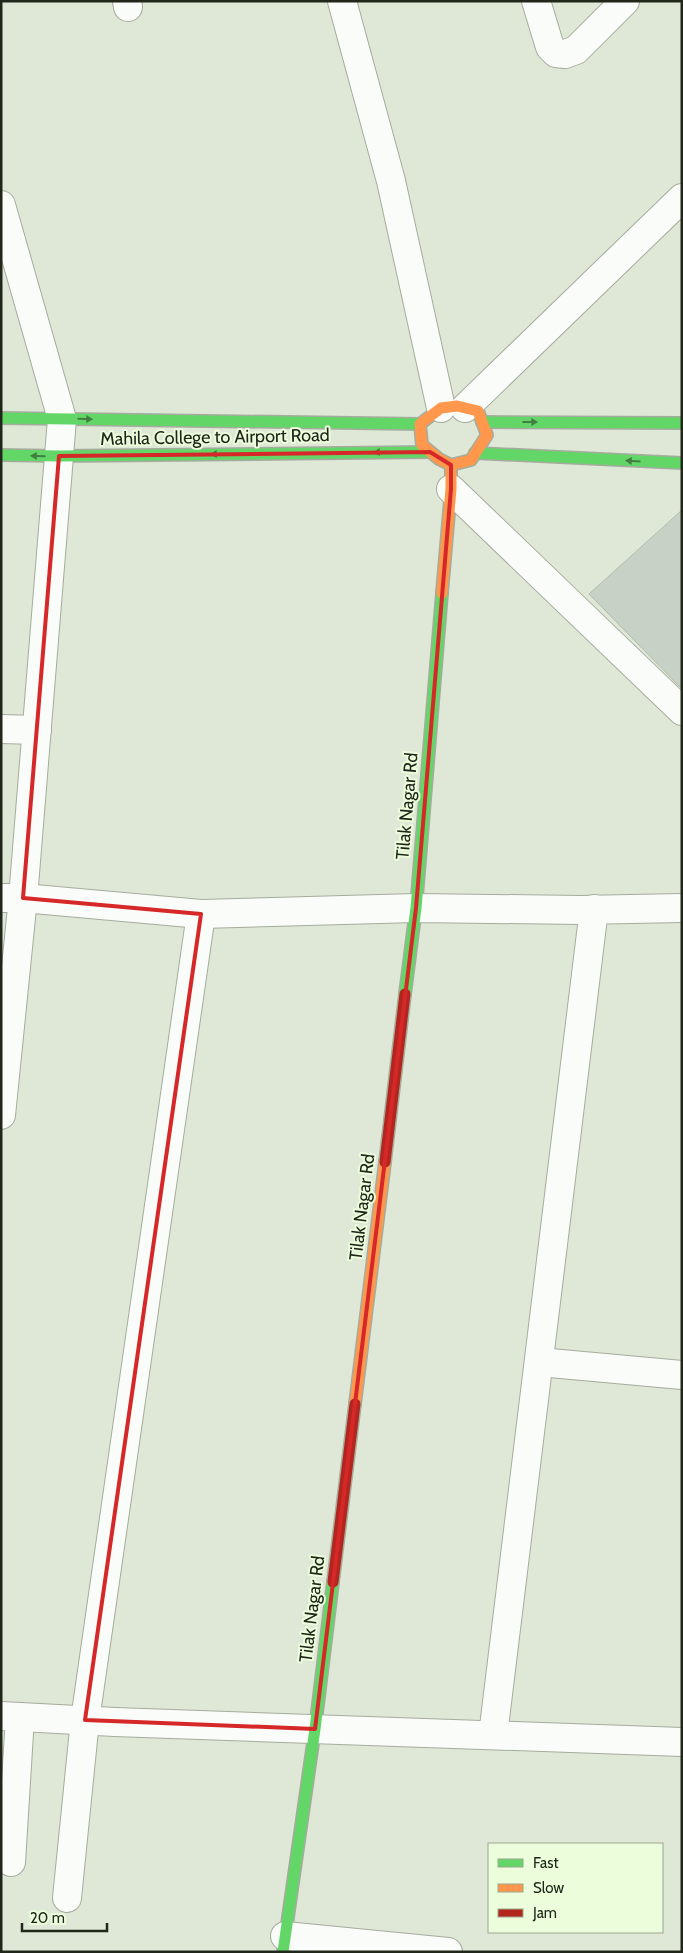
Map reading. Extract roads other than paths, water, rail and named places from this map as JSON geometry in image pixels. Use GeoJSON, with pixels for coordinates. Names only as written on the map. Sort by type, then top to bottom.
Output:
{"type":"FeatureCollection","features":[{"type":"Feature","properties":{"kind":"street"},"geometry":{"type":"LineString","coordinates":[[342,1],[392,181],[452,416],[486,435],[471,460],[451,477]]}},
{"type":"Feature","properties":{"kind":"street"},"geometry":{"type":"LineString","coordinates":[[536,1],[550,47],[556,53],[565,54],[576,50],[625,1]]}},
{"type":"Feature","properties":{"kind":"street"},"geometry":{"type":"LineString","coordinates":[[682,198],[422,445],[439,459],[451,477],[682,711]]}},
{"type":"Feature","properties":{"kind":"street"},"geometry":{"type":"LineString","coordinates":[[1,205],[62,419],[37,730],[12,898],[1,1115]]}},
{"type":"Feature","properties":{"kind":"street","name":"Mahila College to Airport Road"},"geometry":{"type":"LineString","coordinates":[[1,418],[452,416],[682,423]]}},
{"type":"Feature","properties":{"kind":"street","name":"Mahila College to Airport Road"},"geometry":{"type":"LineString","coordinates":[[1,455],[430,452]]}},
{"type":"Feature","properties":{"kind":"street"},"geometry":{"type":"LineString","coordinates":[[476,453],[682,463]]}},
{"type":"Feature","properties":{"kind":"street","name":"Tilak Nagar Rd"},"geometry":{"type":"LineString","coordinates":[[284,1944],[315,1729],[416,908],[451,477]]}},
{"type":"Feature","properties":{"kind":"street"},"geometry":{"type":"LineString","coordinates":[[1,729],[37,730]]}},
{"type":"Feature","properties":{"kind":"street"},"geometry":{"type":"LineString","coordinates":[[12,898],[201,914],[416,908],[682,908]]}},
{"type":"Feature","properties":{"kind":"street"},"geometry":{"type":"LineString","coordinates":[[493,1735],[594,909]]}},
{"type":"Feature","properties":{"kind":"street"},"geometry":{"type":"LineString","coordinates":[[67,1898],[85,1720],[201,914]]}},
{"type":"Feature","properties":{"kind":"street"},"geometry":{"type":"LineString","coordinates":[[539,1362],[682,1375]]}},
{"type":"Feature","properties":{"kind":"street"},"geometry":{"type":"LineString","coordinates":[[12,1862],[11,1716],[682,1742]]}},
{"type":"Feature","properties":{"kind":"street"},"geometry":{"type":"LineString","coordinates":[[284,1944],[448,1952]]}}]}
